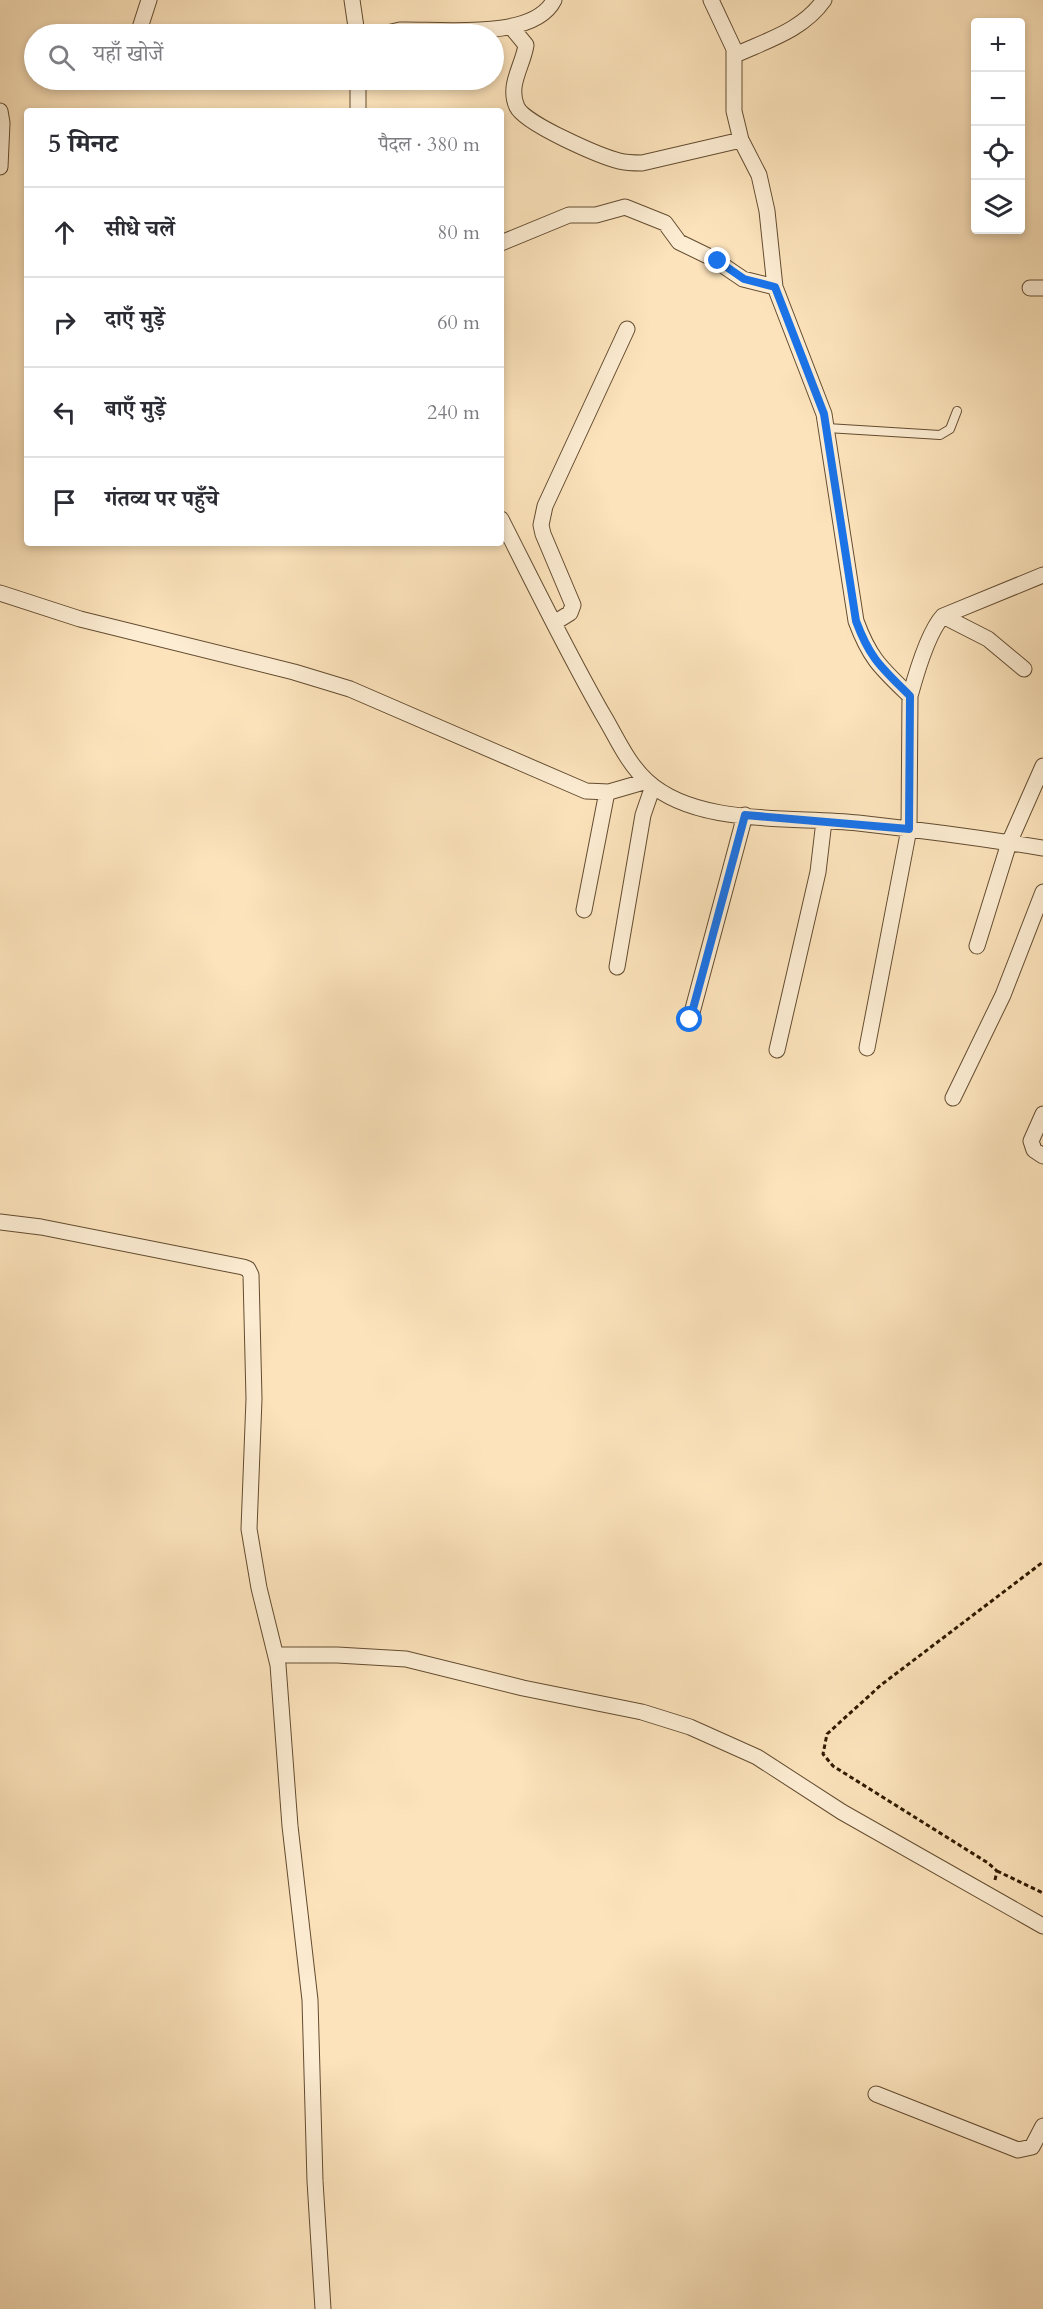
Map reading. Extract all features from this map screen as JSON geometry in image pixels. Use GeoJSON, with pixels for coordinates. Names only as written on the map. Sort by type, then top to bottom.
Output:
{"type":"FeatureCollection","features":[{"type":"Feature","properties":{"kind":"street"},"geometry":{"type":"LineString","coordinates":[[141,24],[149,0]]}},
{"type":"Feature","properties":{"kind":"street"},"geometry":{"type":"LineString","coordinates":[[352,0],[356,24]]}},
{"type":"Feature","properties":{"kind":"street"},"geometry":{"type":"LineString","coordinates":[[504,28],[512,28],[537,17],[549,8],[554,0]]}},
{"type":"Feature","properties":{"kind":"street"},"geometry":{"type":"LineString","coordinates":[[711,0],[730,38],[735,55],[733,102],[741,140],[759,175],[767,211],[775,287],[827,428],[856,621],[867,650],[875,662],[910,696]]}},
{"type":"Feature","properties":{"kind":"street"},"geometry":{"type":"LineString","coordinates":[[735,55],[797,27],[809,19],[824,0]]}},
{"type":"Feature","properties":{"kind":"street"},"geometry":{"type":"LineString","coordinates":[[512,28],[526,45],[516,73],[516,105],[522,114],[544,127],[606,157],[626,163],[642,163],[741,140]]}},
{"type":"Feature","properties":{"kind":"street"},"geometry":{"type":"LineString","coordinates":[[357,108],[358,90]]}},
{"type":"Feature","properties":{"kind":"street"},"geometry":{"type":"LineString","coordinates":[[0,111],[2,123],[0,167]]}},
{"type":"Feature","properties":{"kind":"street"},"geometry":{"type":"LineString","coordinates":[[504,242],[569,215],[596,214],[625,207],[664,223],[679,242],[718,261],[744,279],[775,287]]}},
{"type":"Feature","properties":{"kind":"street"},"geometry":{"type":"LineString","coordinates":[[554,623],[570,613],[573,605],[543,534],[541,525],[545,506],[627,329]]}},
{"type":"Feature","properties":{"kind":"street"},"geometry":{"type":"LineString","coordinates":[[504,525],[554,623],[626,754],[650,783],[680,802],[745,815],[909,829],[1043,848]]}},
{"type":"Feature","properties":{"kind":"street"},"geometry":{"type":"LineString","coordinates":[[867,1048],[909,829],[910,696],[932,636],[943,616],[1043,575]]}},
{"type":"Feature","properties":{"kind":"street"},"geometry":{"type":"LineString","coordinates":[[0,593],[81,619],[350,689],[586,791],[607,792],[650,783]]}},
{"type":"Feature","properties":{"kind":"street"},"geometry":{"type":"LineString","coordinates":[[943,616],[988,639],[1024,669]]}},
{"type":"Feature","properties":{"kind":"street"},"geometry":{"type":"LineString","coordinates":[[977,946],[1009,843],[1043,766]]}},
{"type":"Feature","properties":{"kind":"street"},"geometry":{"type":"LineString","coordinates":[[617,967],[650,783]]}},
{"type":"Feature","properties":{"kind":"street"},"geometry":{"type":"LineString","coordinates":[[584,910],[607,792]]}},
{"type":"Feature","properties":{"kind":"street"},"geometry":{"type":"LineString","coordinates":[[690,1020],[745,815]]}},
{"type":"Feature","properties":{"kind":"street"},"geometry":{"type":"LineString","coordinates":[[777,1050],[818,873],[824,821]]}},
{"type":"Feature","properties":{"kind":"street"},"geometry":{"type":"LineString","coordinates":[[953,1098],[1003,996],[1043,892]]}},
{"type":"Feature","properties":{"kind":"street"},"geometry":{"type":"LineString","coordinates":[[1043,1114],[1031,1141],[1034,1150],[1043,1156]]}},
{"type":"Feature","properties":{"kind":"street"},"geometry":{"type":"LineString","coordinates":[[0,1222],[41,1227],[249,1269],[254,1399],[249,1529],[259,1588],[276,1656],[290,1826],[310,2000],[315,2181],[323,2309]]}},
{"type":"Feature","properties":{"kind":"street"},"geometry":{"type":"LineString","coordinates":[[276,1656],[406,1659],[543,1693],[642,1712],[690,1727],[757,1757],[842,1812],[1043,1926]]}},
{"type":"Feature","properties":{"kind":"street"},"geometry":{"type":"LineString","coordinates":[[876,2094],[1018,2150],[1032,2148],[1043,2127]]}},
{"type":"Feature","properties":{"kind":"lane"},"geometry":{"type":"LineString","coordinates":[[827,428],[940,435],[950,429],[957,411]]}},
{"type":"Feature","properties":{"kind":"path"},"geometry":{"type":"LineString","coordinates":[[1043,1562],[881,1685],[827,1734],[823,1747],[824,1754],[833,1766],[988,1863],[996,1871],[1043,1893]]}},
{"type":"Feature","properties":{"kind":"path"},"geometry":{"type":"LineString","coordinates":[[985,1894],[997,1877],[996,1871]]}},
{"type":"Feature","properties":{"kind":"route"},"geometry":{"type":"LineString","coordinates":[[690,1020],[745,815],[909,829],[912,756],[910,696],[875,662],[867,650],[856,621],[824,414],[775,287],[744,279],[718,261]]}}]}
